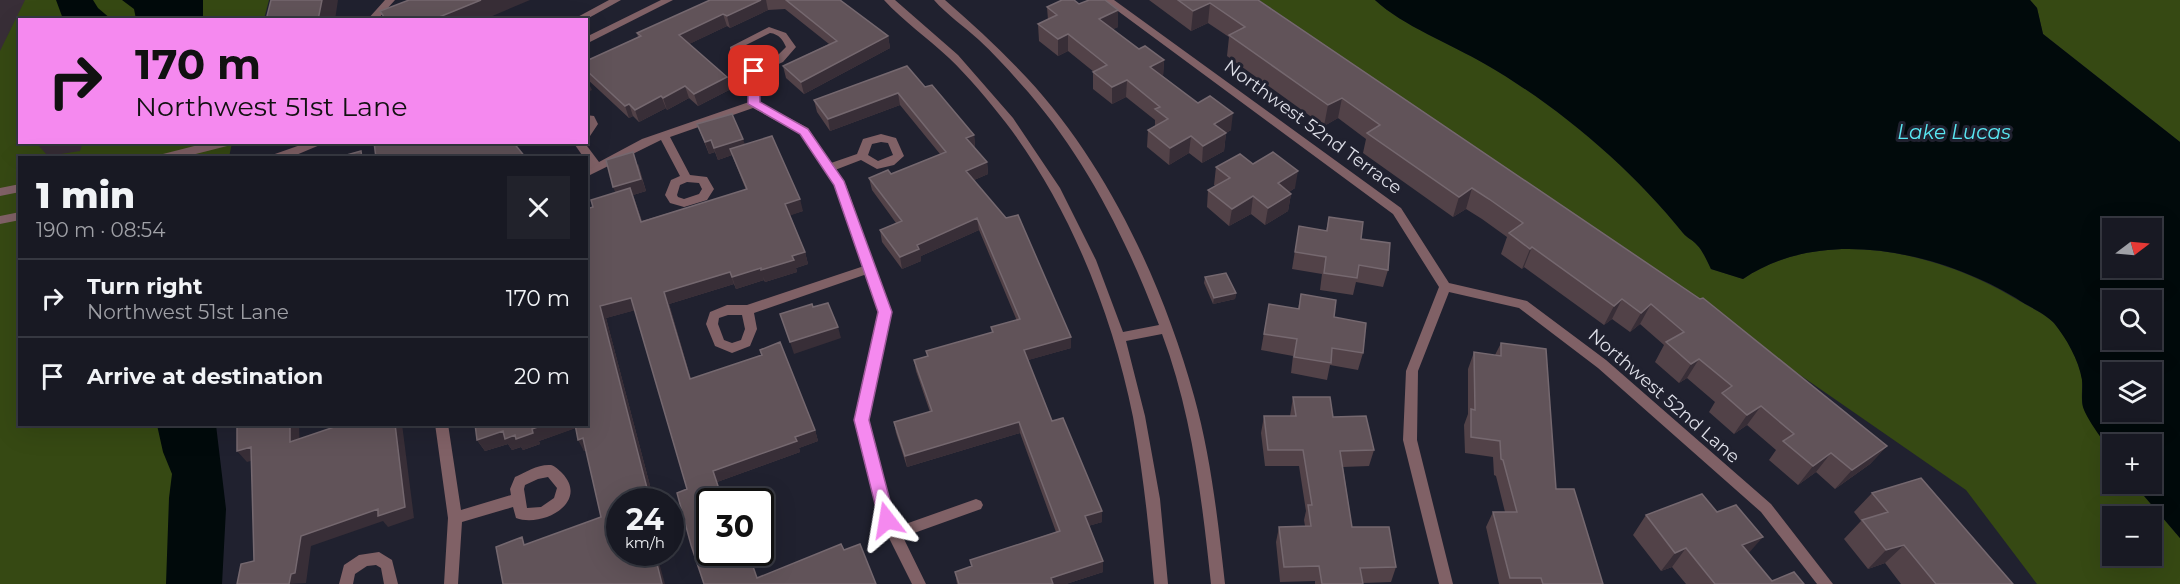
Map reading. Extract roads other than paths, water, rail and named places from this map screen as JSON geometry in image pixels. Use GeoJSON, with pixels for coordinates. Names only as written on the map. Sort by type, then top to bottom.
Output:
{"type":"FeatureCollection","features":[{"type":"Feature","properties":{"kind":"street"},"geometry":{"type":"LineString","coordinates":[[373,18],[390,0]]}},
{"type":"Feature","properties":{"kind":"street"},"geometry":{"type":"LineString","coordinates":[[580,18],[616,0]]}},
{"type":"Feature","properties":{"kind":"street"},"geometry":{"type":"LineString","coordinates":[[588,40],[668,0]]}},
{"type":"Feature","properties":{"kind":"street"},"geometry":{"type":"LineString","coordinates":[[889,0],[925,29],[995,102],[1039,162],[1076,227],[1120,337],[1146,445],[1158,531],[1161,584]]}},
{"type":"Feature","properties":{"kind":"street"},"geometry":{"type":"LineString","coordinates":[[939,0],[983,38],[1029,86],[1084,159],[1135,251],[1166,328],[1188,397],[1207,490],[1218,584]]}},
{"type":"Feature","properties":{"kind":"street","name":"Northwest 52nd Terrace"},"geometry":{"type":"LineString","coordinates":[[1108,0],[1397,211],[1445,287]]}},
{"type":"Feature","properties":{"kind":"street"},"geometry":{"type":"LineString","coordinates":[[769,30],[778,31],[787,38],[791,47],[789,52],[754,71],[744,68],[736,58],[735,47],[769,30]]}},
{"type":"Feature","properties":{"kind":"street"},"geometry":{"type":"LineString","coordinates":[[754,71],[754,104]]}},
{"type":"Feature","properties":{"kind":"street"},"geometry":{"type":"LineString","coordinates":[[588,172],[646,142],[754,104],[804,131],[840,184],[885,312],[862,420],[887,520],[919,584]]}},
{"type":"Feature","properties":{"kind":"street"},"geometry":{"type":"LineString","coordinates":[[588,118],[593,124],[588,130]]}},
{"type":"Feature","properties":{"kind":"street"},"geometry":{"type":"LineString","coordinates":[[664,135],[686,178]]}},
{"type":"Feature","properties":{"kind":"street"},"geometry":{"type":"LineString","coordinates":[[171,156],[219,144]]}},
{"type":"Feature","properties":{"kind":"street"},"geometry":{"type":"LineString","coordinates":[[282,156],[316,144]]}},
{"type":"Feature","properties":{"kind":"street"},"geometry":{"type":"LineString","coordinates":[[580,144],[597,167]]}},
{"type":"Feature","properties":{"kind":"street"},"geometry":{"type":"LineString","coordinates":[[829,168],[862,156]]}},
{"type":"Feature","properties":{"kind":"street"},"geometry":{"type":"LineString","coordinates":[[0,192],[18,188]]}},
{"type":"Feature","properties":{"kind":"street"},"geometry":{"type":"LineString","coordinates":[[0,220],[18,216]]}},
{"type":"Feature","properties":{"kind":"street"},"geometry":{"type":"LineString","coordinates":[[747,310],[777,302],[871,268]]}},
{"type":"Feature","properties":{"kind":"street"},"geometry":{"type":"LineString","coordinates":[[1445,287],[1412,370],[1410,441],[1446,584]]}},
{"type":"Feature","properties":{"kind":"street","name":"Northwest 52nd Lane"},"geometry":{"type":"LineString","coordinates":[[1445,287],[1523,304],[1602,364],[1766,508],[1826,584]]}},
{"type":"Feature","properties":{"kind":"street"},"geometry":{"type":"LineString","coordinates":[[1120,337],[1166,328]]}},
{"type":"Feature","properties":{"kind":"street"},"geometry":{"type":"LineString","coordinates":[[441,426],[455,518],[450,584]]}},
{"type":"Feature","properties":{"kind":"street"},"geometry":{"type":"LineString","coordinates":[[455,518],[519,499]]}},
{"type":"Feature","properties":{"kind":"street"},"geometry":{"type":"LineString","coordinates":[[894,534],[976,505]]}},
{"type":"Feature","properties":{"kind":"street"},"geometry":{"type":"LineString","coordinates":[[346,584],[349,570],[364,560],[379,558],[387,565],[391,584]]}},
{"type":"Feature","properties":{"kind":"water"},"geometry":{"type":"Polygon","coordinates":[[[56,0],[93,0],[98,8],[110,18],[63,18],[56,0]]]}},
{"type":"Feature","properties":{"kind":"water"},"geometry":{"type":"Polygon","coordinates":[[[122,0],[203,0],[203,18],[136,18],[134,9],[122,0]]]}},
{"type":"Feature","properties":{"kind":"water","name":"Lake Lucas"},"geometry":{"type":"Polygon","coordinates":[[[1375,0],[2030,0],[2037,8],[2043,34],[2180,142],[2180,538],[2162,517],[2162,506],[2153,506],[2142,494],[2162,494],[2162,434],[2102,434],[2102,439],[2083,407],[2082,380],[2075,357],[2059,329],[2046,316],[1986,282],[1952,268],[1881,251],[1844,249],[1808,253],[1774,262],[1743,279],[1711,269],[1699,247],[1685,235],[1640,185],[1617,162],[1566,119],[1485,64],[1399,18],[1375,0]]]}},
{"type":"Feature","properties":{"kind":"water"},"geometry":{"type":"Polygon","coordinates":[[[157,426],[216,426],[226,509],[222,584],[166,584],[172,474],[163,452],[157,426]]]}}]}
